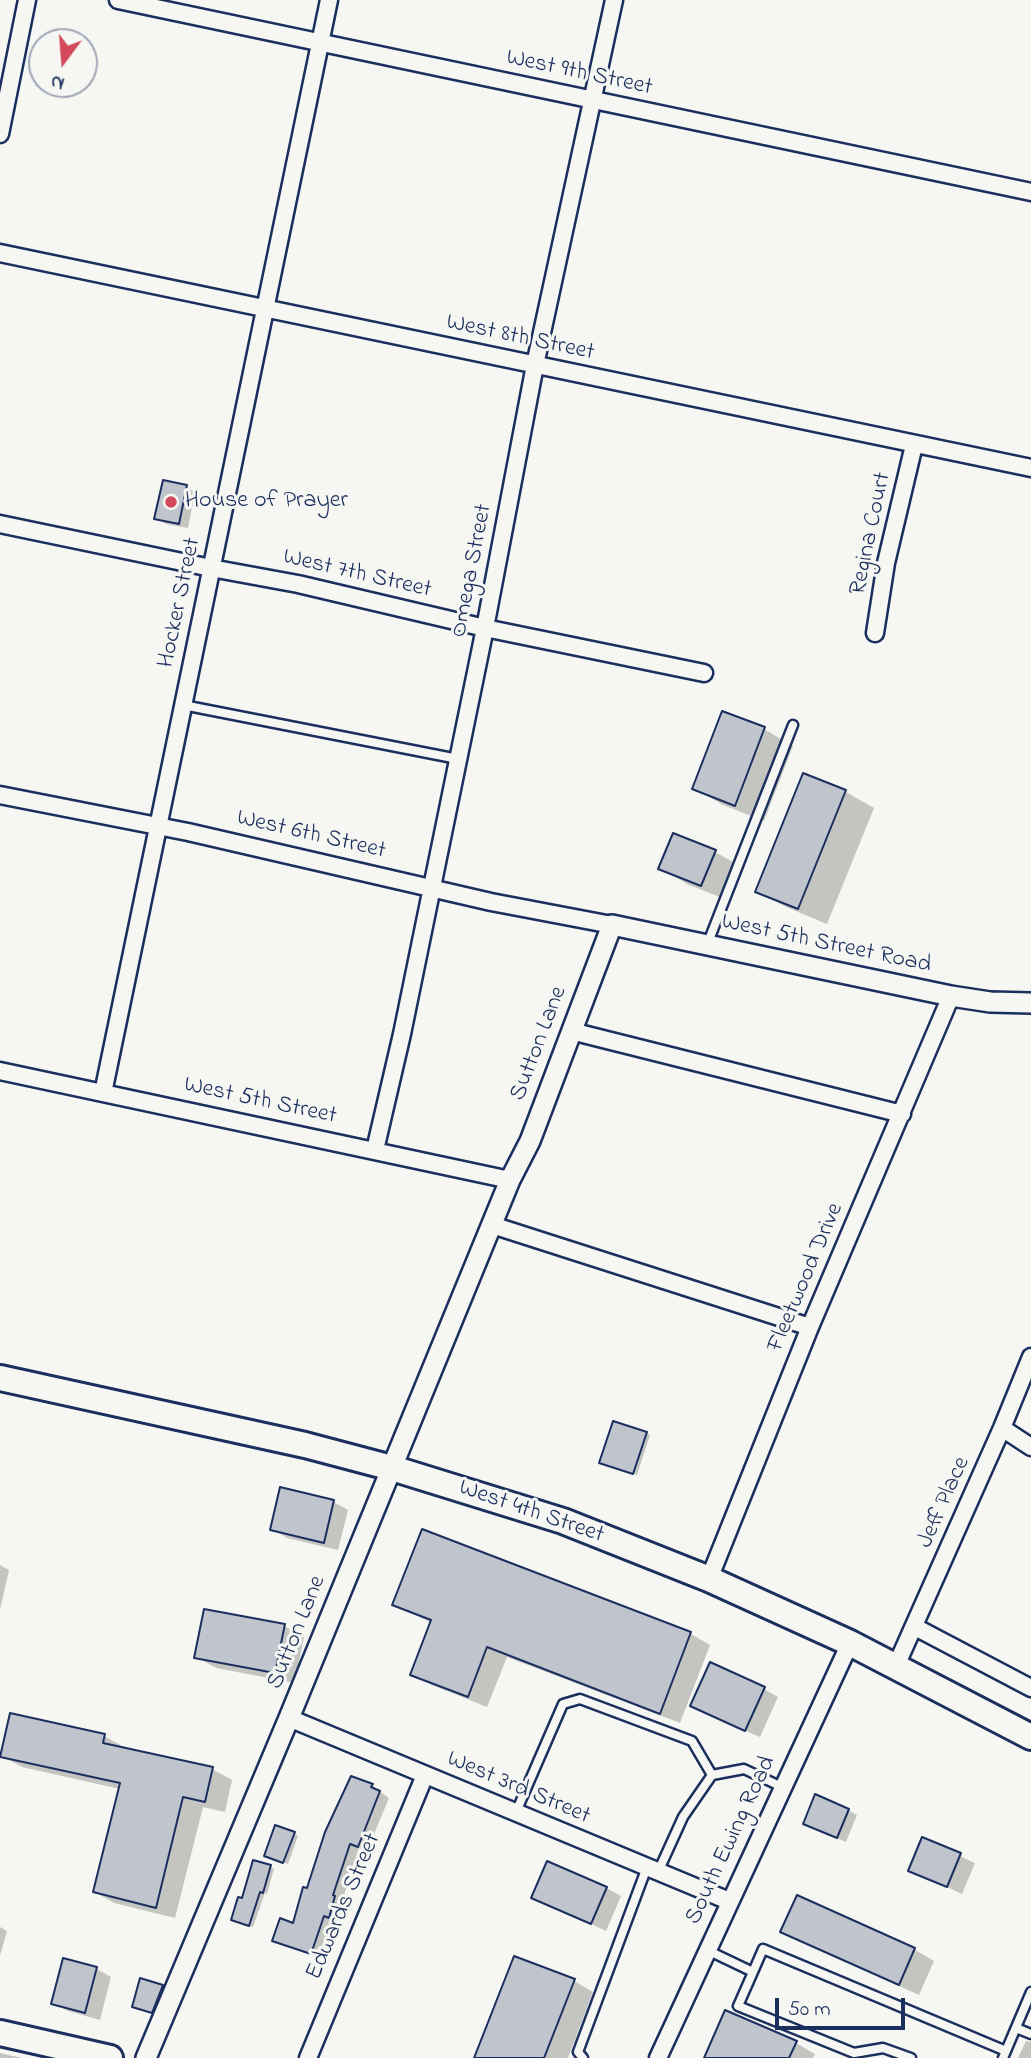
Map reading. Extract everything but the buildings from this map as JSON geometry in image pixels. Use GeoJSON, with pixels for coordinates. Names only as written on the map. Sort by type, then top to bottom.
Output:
{"type":"FeatureCollection","features":[{"type":"Feature","properties":{"kind":"main road","name":"West 4th Street"},"geometry":{"type":"LineString","coordinates":[[0,1378],[180,1416],[392,1468],[563,1521],[709,1579],[850,1643],[1031,1737]]}},
{"type":"Feature","properties":{"kind":"main road"},"geometry":{"type":"LineString","coordinates":[[0,2032],[51,2047],[110,2058]]}},
{"type":"Feature","properties":{"kind":"street"},"geometry":{"type":"LineString","coordinates":[[0,134],[27,0]]}},
{"type":"Feature","properties":{"kind":"street","name":"West 9th Street"},"geometry":{"type":"LineString","coordinates":[[118,0],[1031,192]]}},
{"type":"Feature","properties":{"kind":"street","name":"Hocker Street"},"geometry":{"type":"LineString","coordinates":[[103,1093],[329,0]]}},
{"type":"Feature","properties":{"kind":"street","name":"Omega Street"},"geometry":{"type":"LineString","coordinates":[[376,1150],[485,628],[535,365],[614,0]]}},
{"type":"Feature","properties":{"kind":"street","name":"West 8th Street"},"geometry":{"type":"LineString","coordinates":[[0,253],[1031,468]]}},
{"type":"Feature","properties":{"kind":"street","name":"Regina Court"},"geometry":{"type":"LineString","coordinates":[[875,633],[886,563],[914,444]]}},
{"type":"Feature","properties":{"kind":"street","name":"West 7th Street"},"geometry":{"type":"LineString","coordinates":[[0,524],[298,584],[485,628],[704,673]]}},
{"type":"Feature","properties":{"kind":"street","name":"West 6th Street"},"geometry":{"type":"LineString","coordinates":[[0,795],[187,832],[431,886],[491,902],[612,925]]}},
{"type":"Feature","properties":{"kind":"street","name":"West 5th Street Road"},"geometry":{"type":"LineString","coordinates":[[612,925],[951,996],[990,1002],[1031,1003]]}},
{"type":"Feature","properties":{"kind":"street","name":"Sutton Lane"},"geometry":{"type":"LineString","coordinates":[[146,2058],[510,1180],[530,1141],[612,925]]}},
{"type":"Feature","properties":{"kind":"street","name":"Fleetwood Drive"},"geometry":{"type":"LineString","coordinates":[[709,1579],[810,1327],[951,996]]}},
{"type":"Feature","properties":{"kind":"street"},"geometry":{"type":"LineString","coordinates":[[572,1031],[902,1114]]}},
{"type":"Feature","properties":{"kind":"street","name":"West 5th Street"},"geometry":{"type":"LineString","coordinates":[[0,1071],[510,1180]]}},
{"type":"Feature","properties":{"kind":"street"},"geometry":{"type":"LineString","coordinates":[[492,1225],[810,1327]]}},
{"type":"Feature","properties":{"kind":"street","name":"Jeff Place"},"geometry":{"type":"LineString","coordinates":[[897,1666],[1031,1357]]}},
{"type":"Feature","properties":{"kind":"street"},"geometry":{"type":"LineString","coordinates":[[1002,1429],[1031,1447]]}},
{"type":"Feature","properties":{"kind":"street"},"geometry":{"type":"LineString","coordinates":[[915,1627],[1031,1688]]}},
{"type":"Feature","properties":{"kind":"street","name":"South Ewing Road"},"geometry":{"type":"LineString","coordinates":[[658,2058],[850,1643]]}},
{"type":"Feature","properties":{"kind":"street","name":"West 3rd Street"},"geometry":{"type":"LineString","coordinates":[[289,1718],[729,1901]]}},
{"type":"Feature","properties":{"kind":"street","name":"Edwards Street"},"geometry":{"type":"LineString","coordinates":[[308,2058],[425,1775]]}},
{"type":"Feature","properties":{"kind":"lane"},"geometry":{"type":"LineString","coordinates":[[183,705],[457,759]]}},
{"type":"Feature","properties":{"kind":"lane"},"geometry":{"type":"LineString","coordinates":[[707,945],[793,725]]}},
{"type":"Feature","properties":{"kind":"lane"},"geometry":{"type":"LineString","coordinates":[[516,1812],[563,1704],[580,1699],[692,1741],[712,1775]]}},
{"type":"Feature","properties":{"kind":"lane"},"geometry":{"type":"LineString","coordinates":[[583,2058],[578,2052],[653,1869],[683,1817],[712,1775],[744,1769],[782,1787]]}},
{"type":"Feature","properties":{"kind":"lane"},"geometry":{"type":"LineString","coordinates":[[911,2058],[883,2048],[854,2053],[738,2006],[763,1950],[1004,2054],[1031,1992]]}},
{"type":"Feature","properties":{"kind":"lane"},"geometry":{"type":"LineString","coordinates":[[707,1951],[753,1972]]}},
{"type":"Feature","properties":{"kind":"lane"},"geometry":{"type":"LineString","coordinates":[[1016,2028],[1031,2035]]}},
{"type":"Feature","properties":{"kind":"place","name":"House of Prayer"},"geometry":{"type":"Point","coordinates":[171,502]}}]}
